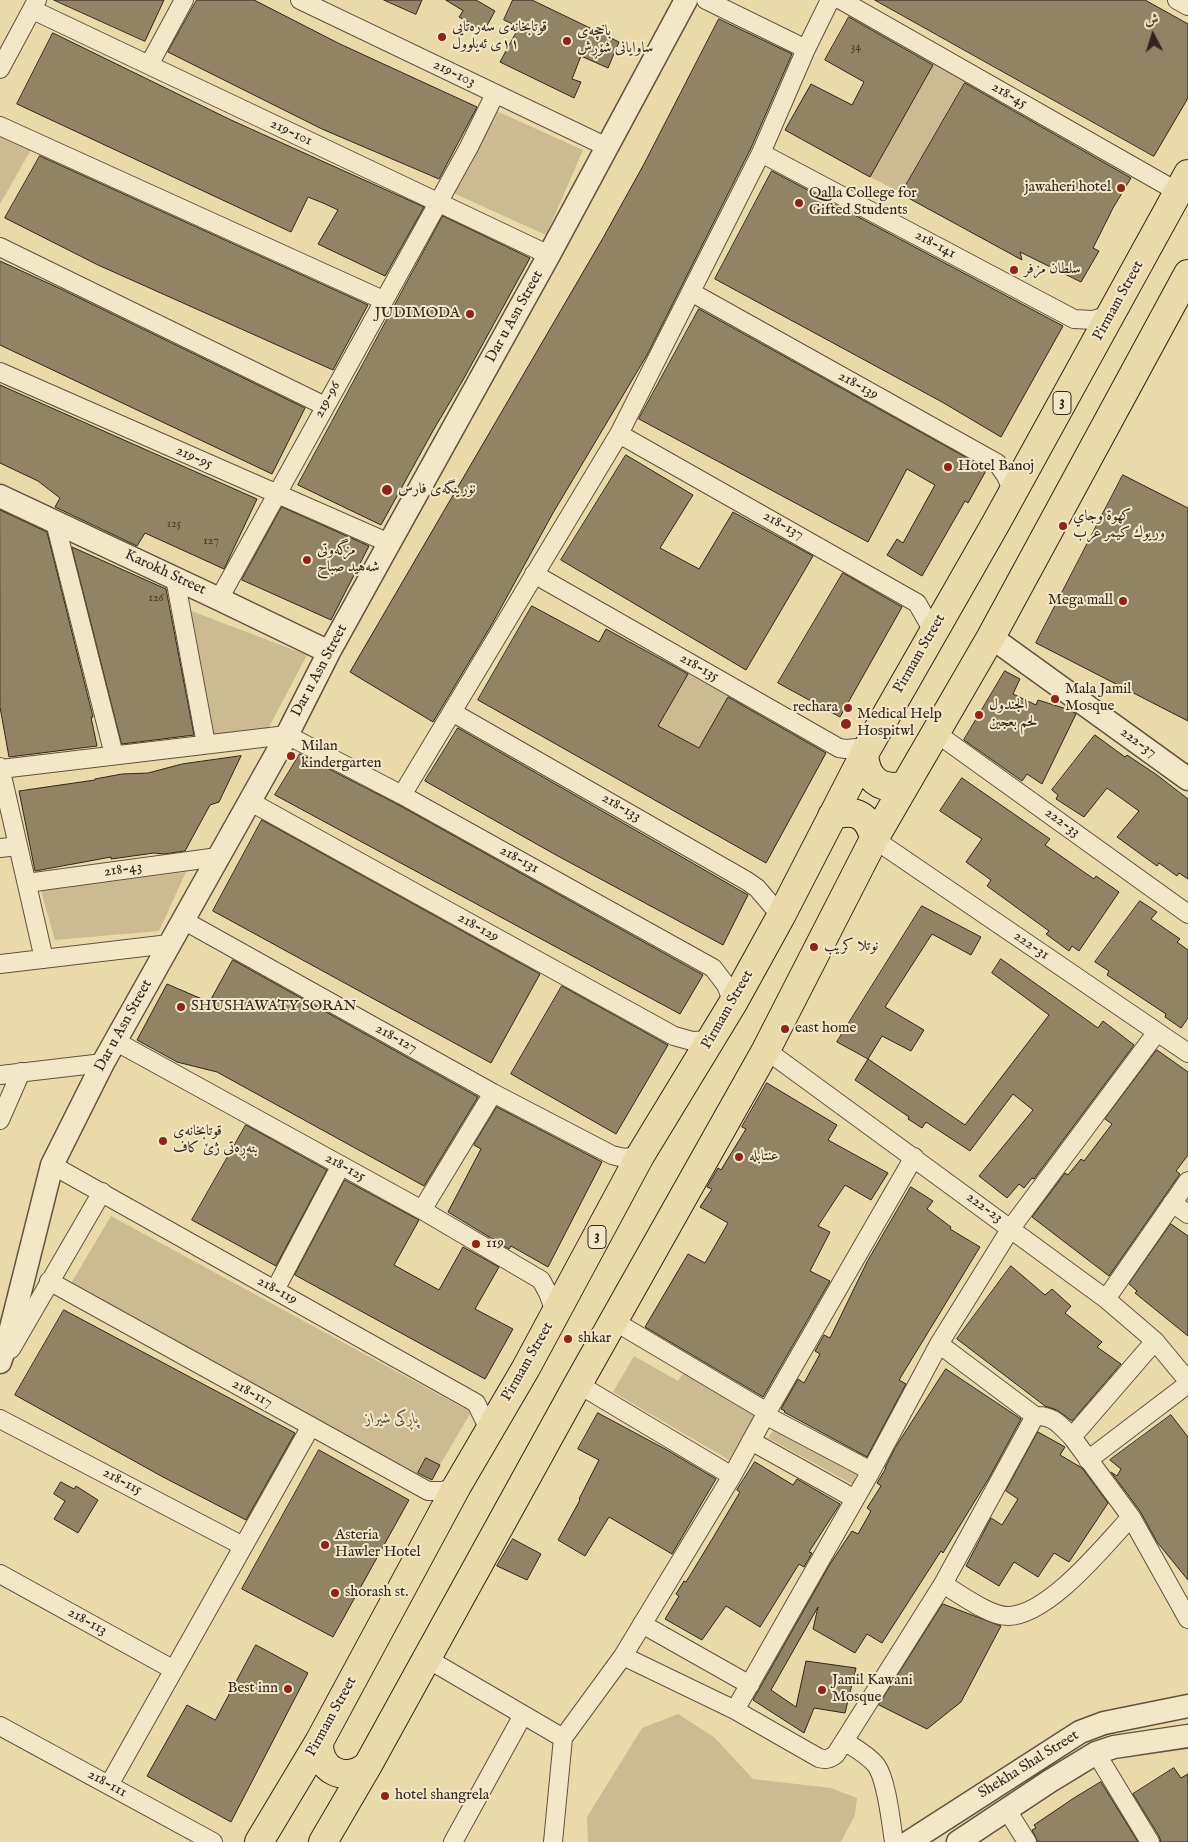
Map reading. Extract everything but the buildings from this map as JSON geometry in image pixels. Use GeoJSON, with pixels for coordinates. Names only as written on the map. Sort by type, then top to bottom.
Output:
{"type":"FeatureCollection","features":[{"type":"Feature","properties":{"kind":"highway","name":"Pirmam Street"},"geometry":{"type":"LineString","coordinates":[[259,1842],[319,1742],[457,1486],[556,1314],[640,1156],[712,1040],[781,916],[832,816],[857,749],[933,631],[1013,492],[1183,183]]}},
{"type":"Feature","properties":{"kind":"highway"},"geometry":{"type":"LineString","coordinates":[[323,1842],[368,1765],[578,1384],[766,1050],[874,839],[991,637],[1188,274]]}},
{"type":"Feature","properties":{"kind":"highway"},"geometry":{"type":"LineString","coordinates":[[857,749],[871,776],[880,784],[892,788],[904,786]]}},
{"type":"Feature","properties":{"kind":"highway"},"geometry":{"type":"LineString","coordinates":[[832,816],[843,812],[855,813],[865,819],[872,828],[874,839]]}},
{"type":"Feature","properties":{"kind":"highway"},"geometry":{"type":"LineString","coordinates":[[319,1742],[319,1749],[324,1762],[335,1772],[342,1774],[356,1773],[368,1765]]}},
{"type":"Feature","properties":{"kind":"street"},"geometry":{"type":"LineString","coordinates":[[149,66],[184,0]]}},
{"type":"Feature","properties":{"kind":"street","name":"219-103"},"geometry":{"type":"LineString","coordinates":[[300,0],[608,147]]}},
{"type":"Feature","properties":{"kind":"street"},"geometry":{"type":"LineString","coordinates":[[402,795],[619,434],[761,153],[806,49],[830,0]]}},
{"type":"Feature","properties":{"kind":"street","name":"218-45"},"geometry":{"type":"LineString","coordinates":[[841,0],[1183,183]]}},
{"type":"Feature","properties":{"kind":"street"},"geometry":{"type":"LineString","coordinates":[[1177,0],[1188,6]]}},
{"type":"Feature","properties":{"kind":"street"},"geometry":{"type":"LineString","coordinates":[[689,1],[806,49]]}},
{"type":"Feature","properties":{"kind":"street","name":"Dar u Asn Street"},"geometry":{"type":"LineString","coordinates":[[0,1362],[5,1330],[52,1165],[103,1062],[287,735],[329,652],[689,1]]}},
{"type":"Feature","properties":{"kind":"street"},"geometry":{"type":"LineString","coordinates":[[0,69],[35,5]]}},
{"type":"Feature","properties":{"kind":"street","name":"219-101"},"geometry":{"type":"LineString","coordinates":[[35,5],[149,66],[549,255]]}},
{"type":"Feature","properties":{"kind":"street","name":"219-96"},"geometry":{"type":"LineString","coordinates":[[219,598],[469,147],[495,94]]}},
{"type":"Feature","properties":{"kind":"street"},"geometry":{"type":"LineString","coordinates":[[0,126],[384,300]]}},
{"type":"Feature","properties":{"kind":"street","name":"218-141"},"geometry":{"type":"LineString","coordinates":[[761,153],[1074,319],[1093,320],[1112,314]]}},
{"type":"Feature","properties":{"kind":"street"},"geometry":{"type":"LineString","coordinates":[[0,247],[325,406]]}},
{"type":"Feature","properties":{"kind":"street","name":"218-139"},"geometry":{"type":"LineString","coordinates":[[691,292],[997,464],[1006,476],[1013,492]]}},
{"type":"Feature","properties":{"kind":"street","name":"219-95"},"geometry":{"type":"LineString","coordinates":[[0,372],[389,543]]}},
{"type":"Feature","properties":{"kind":"street","name":"218-137"},"geometry":{"type":"LineString","coordinates":[[619,434],[917,603],[933,631]]}},
{"type":"Feature","properties":{"kind":"street","name":"Karokh Street"},"geometry":{"type":"LineString","coordinates":[[0,496],[219,598],[329,652]]}},
{"type":"Feature","properties":{"kind":"street"},"geometry":{"type":"LineString","coordinates":[[55,522],[114,756]]}},
{"type":"Feature","properties":{"kind":"street","name":"218-135"},"geometry":{"type":"LineString","coordinates":[[534,574],[857,749]]}},
{"type":"Feature","properties":{"kind":"street"},"geometry":{"type":"LineString","coordinates":[[175,578],[206,744]]}},
{"type":"Feature","properties":{"kind":"street","name":"222-37"},"geometry":{"type":"LineString","coordinates":[[991,637],[1188,779]]}},
{"type":"Feature","properties":{"kind":"street","name":"218-133"},"geometry":{"type":"LineString","coordinates":[[452,712],[747,881],[757,888],[781,916]]}},
{"type":"Feature","properties":{"kind":"street","name":"222-33"},"geometry":{"type":"LineString","coordinates":[[936,732],[1188,914]]}},
{"type":"Feature","properties":{"kind":"street"},"geometry":{"type":"LineString","coordinates":[[44,959],[0,768],[287,735]]}},
{"type":"Feature","properties":{"kind":"street","name":"218-131"},"geometry":{"type":"LineString","coordinates":[[287,735],[402,795],[713,968],[726,984],[733,1003]]}},
{"type":"Feature","properties":{"kind":"street","name":"218-129"},"geometry":{"type":"LineString","coordinates":[[249,801],[674,1036],[692,1041],[712,1040]]}},
{"type":"Feature","properties":{"kind":"street","name":"222-31"},"geometry":{"type":"LineString","coordinates":[[874,839],[1188,1053]]}},
{"type":"Feature","properties":{"kind":"street"},"geometry":{"type":"LineString","coordinates":[[0,848],[18,846]]}},
{"type":"Feature","properties":{"kind":"street","name":"218-43"},"geometry":{"type":"LineString","coordinates":[[27,883],[218,857]]}},
{"type":"Feature","properties":{"kind":"street","name":"218-127"},"geometry":{"type":"LineString","coordinates":[[183,920],[493,1093],[612,1155],[624,1158],[640,1156]]}},
{"type":"Feature","properties":{"kind":"street"},"geometry":{"type":"LineString","coordinates":[[0,964],[169,944]]}},
{"type":"Feature","properties":{"kind":"street"},"geometry":{"type":"LineString","coordinates":[[735,1710],[856,1499],[939,1344],[1010,1228],[1157,1032]]}},
{"type":"Feature","properties":{"kind":"street","name":"218-125"},"geometry":{"type":"LineString","coordinates":[[115,1041],[422,1210],[541,1280],[556,1314]]}},
{"type":"Feature","properties":{"kind":"street","name":"222-23"},"geometry":{"type":"LineString","coordinates":[[766,1050],[1106,1299],[1155,1341],[1188,1382]]}},
{"type":"Feature","properties":{"kind":"street"},"geometry":{"type":"LineString","coordinates":[[0,1075],[103,1062]]}},
{"type":"Feature","properties":{"kind":"street"},"geometry":{"type":"LineString","coordinates":[[0,1120],[20,1072]]}},
{"type":"Feature","properties":{"kind":"street"},"geometry":{"type":"LineString","coordinates":[[422,1210],[493,1093]]}},
{"type":"Feature","properties":{"kind":"street"},"geometry":{"type":"LineString","coordinates":[[553,1842],[563,1738],[623,1656],[732,1476],[766,1413],[914,1157]]}},
{"type":"Feature","properties":{"kind":"street","name":"218-119"},"geometry":{"type":"LineString","coordinates":[[52,1165],[476,1402],[489,1429]]}},
{"type":"Feature","properties":{"kind":"street"},"geometry":{"type":"LineString","coordinates":[[275,1290],[341,1165]]}},
{"type":"Feature","properties":{"kind":"street"},"geometry":{"type":"LineString","coordinates":[[1106,1299],[1188,1180]]}},
{"type":"Feature","properties":{"kind":"street"},"geometry":{"type":"LineString","coordinates":[[0,1369],[102,1192]]}},
{"type":"Feature","properties":{"kind":"street"},"geometry":{"type":"LineString","coordinates":[[1172,1203],[1188,1214]]}},
{"type":"Feature","properties":{"kind":"street","name":"218-117"},"geometry":{"type":"LineString","coordinates":[[49,1282],[428,1491],[443,1491],[457,1486]]}},
{"type":"Feature","properties":{"kind":"street"},"geometry":{"type":"LineString","coordinates":[[614,1321],[766,1413],[871,1471]]}},
{"type":"Feature","properties":{"kind":"street"},"geometry":{"type":"LineString","coordinates":[[1072,1437],[1155,1341]]}},
{"type":"Feature","properties":{"kind":"street"},"geometry":{"type":"LineString","coordinates":[[939,1344],[1035,1416],[1044,1415],[1053,1418],[1072,1437],[1131,1517],[1188,1619]]}},
{"type":"Feature","properties":{"kind":"street"},"geometry":{"type":"LineString","coordinates":[[1088,1460],[1188,1382]]}},
{"type":"Feature","properties":{"kind":"street"},"geometry":{"type":"LineString","coordinates":[[578,1384],[732,1476]]}},
{"type":"Feature","properties":{"kind":"street"},"geometry":{"type":"LineString","coordinates":[[623,1656],[735,1710],[825,1760],[831,1758],[836,1754],[943,1584],[1035,1416]]}},
{"type":"Feature","properties":{"kind":"street","name":"218-115"},"geometry":{"type":"LineString","coordinates":[[0,1419],[243,1546]]}},
{"type":"Feature","properties":{"kind":"street"},"geometry":{"type":"LineString","coordinates":[[109,1785],[311,1426]]}},
{"type":"Feature","properties":{"kind":"street"},"geometry":{"type":"LineString","coordinates":[[751,1441],[856,1499]]}},
{"type":"Feature","properties":{"kind":"street"},"geometry":{"type":"LineString","coordinates":[[943,1584],[990,1611],[1007,1616],[1024,1613],[1045,1601],[1068,1582],[1131,1517]]}},
{"type":"Feature","properties":{"kind":"street","name":"218-113"},"geometry":{"type":"LineString","coordinates":[[0,1574],[174,1670]]}},
{"type":"Feature","properties":{"kind":"street"},"geometry":{"type":"LineString","coordinates":[[642,1624],[750,1685]]}},
{"type":"Feature","properties":{"kind":"street"},"geometry":{"type":"LineString","coordinates":[[426,1658],[563,1738]]}},
{"type":"Feature","properties":{"kind":"street","name":"Shekha Shal Street"},"geometry":{"type":"LineString","coordinates":[[909,1842],[1069,1738],[1091,1727],[1188,1706]]}},
{"type":"Feature","properties":{"kind":"street"},"geometry":{"type":"LineString","coordinates":[[453,1842],[523,1715]]}},
{"type":"Feature","properties":{"kind":"street","name":"218-111"},"geometry":{"type":"LineString","coordinates":[[0,1726],[213,1842]]}},
{"type":"Feature","properties":{"kind":"street","name":"Shekha Shal Street"},"geometry":{"type":"LineString","coordinates":[[958,1842],[1096,1753],[1114,1746],[1188,1736]]}},
{"type":"Feature","properties":{"kind":"street"},"geometry":{"type":"LineString","coordinates":[[844,1741],[869,1758],[876,1765],[882,1776],[894,1842]]}},
{"type":"Feature","properties":{"kind":"street"},"geometry":{"type":"LineString","coordinates":[[1096,1753],[1150,1842]]}},
{"type":"Feature","properties":{"kind":"street"},"geometry":{"type":"LineString","coordinates":[[1036,1759],[1050,1781]]}},
{"type":"Feature","properties":{"kind":"street"},"geometry":{"type":"LineString","coordinates":[[1007,1810],[1027,1842]]}},
{"type":"Feature","properties":{"kind":"green space"},"geometry":{"type":"Polygon","coordinates":[[[934,63],[966,81],[902,193],[870,177],[934,63]]]}},
{"type":"Feature","properties":{"kind":"green space"},"geometry":{"type":"Polygon","coordinates":[[[492,109],[583,150],[546,235],[453,193],[492,109]]]}},
{"type":"Feature","properties":{"kind":"green space"},"geometry":{"type":"Polygon","coordinates":[[[0,134],[32,148],[0,204],[0,134]]]}},
{"type":"Feature","properties":{"kind":"green space"},"geometry":{"type":"Polygon","coordinates":[[[186,609],[307,655],[267,731],[211,744],[186,609]]]}},
{"type":"Feature","properties":{"kind":"green space"},"geometry":{"type":"Polygon","coordinates":[[[688,674],[729,697],[699,748],[658,726],[688,674]]]}},
{"type":"Feature","properties":{"kind":"green space"},"geometry":{"type":"Polygon","coordinates":[[[186,872],[159,931],[55,940],[41,891],[186,872]]]}},
{"type":"Feature","properties":{"kind":"green space","name":"پاڕکی شیراز"},"geometry":{"type":"Polygon","coordinates":[[[111,1216],[471,1412],[440,1465],[426,1458],[413,1484],[70,1285],[111,1216]]]}},
{"type":"Feature","properties":{"kind":"green space"},"geometry":{"type":"Polygon","coordinates":[[[634,1356],[678,1381],[685,1370],[757,1413],[729,1460],[613,1392],[634,1356]]]}},
{"type":"Feature","properties":{"kind":"green space"},"geometry":{"type":"Polygon","coordinates":[[[775,1427],[858,1472],[852,1484],[768,1438],[775,1427]]]}},
{"type":"Feature","properties":{"kind":"green space"},"geometry":{"type":"Polygon","coordinates":[[[678,1714],[714,1737],[753,1779],[831,1788],[857,1798],[855,1815],[841,1842],[588,1842],[587,1817],[642,1728],[678,1714]]]}},
{"type":"Feature","properties":{"kind":"place","name":"قوتابخانەی سەرەتایی ١١ی ئەیلوول"},"geometry":{"type":"Point","coordinates":[442,37]}},
{"type":"Feature","properties":{"kind":"place","name":"باخچەی ساوایانی شۆڕش"},"geometry":{"type":"Point","coordinates":[567,41]}},
{"type":"Feature","properties":{"kind":"place","name":"jawaheri hotel"},"geometry":{"type":"Point","coordinates":[1121,188]}},
{"type":"Feature","properties":{"kind":"place","name":"Qalla College for Gifted Students"},"geometry":{"type":"Point","coordinates":[799,203]}},
{"type":"Feature","properties":{"kind":"place","name":"سلطان مزفر"},"geometry":{"type":"Point","coordinates":[1014,270]}},
{"type":"Feature","properties":{"kind":"place","name":"JUDIMODA"},"geometry":{"type":"Point","coordinates":[470,314]}},
{"type":"Feature","properties":{"kind":"place","name":"Hotel Banoj"},"geometry":{"type":"Point","coordinates":[948,467]}},
{"type":"Feature","properties":{"kind":"place","name":"نۆرینگەی فارس"},"geometry":{"type":"Point","coordinates":[387,490]}},
{"type":"Feature","properties":{"kind":"place","name":"كهوة وجاي وريوك كيمر عرب"},"geometry":{"type":"Point","coordinates":[1063,526]}},
{"type":"Feature","properties":{"kind":"place","name":"مزگه‌وتی شه‌هید صباح"},"geometry":{"type":"Point","coordinates":[307,560]}},
{"type":"Feature","properties":{"kind":"place","name":"Mega mall"},"geometry":{"type":"Point","coordinates":[1123,601]}},
{"type":"Feature","properties":{"kind":"place","name":"Mala Jamil Mosque"},"geometry":{"type":"Point","coordinates":[1055,699]}},
{"type":"Feature","properties":{"kind":"place","name":"rechara"},"geometry":{"type":"Point","coordinates":[848,708]}},
{"type":"Feature","properties":{"kind":"place","name":"الجندول لحم بعجين"},"geometry":{"type":"Point","coordinates":[979,715]}},
{"type":"Feature","properties":{"kind":"place","name":"Medical Help Hospitwl"},"geometry":{"type":"Point","coordinates":[846,724]}},
{"type":"Feature","properties":{"kind":"place","name":"Milan kindergarten"},"geometry":{"type":"Point","coordinates":[291,756]}},
{"type":"Feature","properties":{"kind":"place","name":"نوتلا كريب"},"geometry":{"type":"Point","coordinates":[814,947]}},
{"type":"Feature","properties":{"kind":"place","name":"SHUSHAWATY SORAN"},"geometry":{"type":"Point","coordinates":[181,1007]}},
{"type":"Feature","properties":{"kind":"place","name":"east home"},"geometry":{"type":"Point","coordinates":[785,1029]}},
{"type":"Feature","properties":{"kind":"place","name":"قوتابخانەی بنەڕەتی ژێ کاف"},"geometry":{"type":"Point","coordinates":[163,1141]}},
{"type":"Feature","properties":{"kind":"place","name":"عنتابله"},"geometry":{"type":"Point","coordinates":[739,1157]}},
{"type":"Feature","properties":{"kind":"place","name":"119"},"geometry":{"type":"Point","coordinates":[476,1244]}},
{"type":"Feature","properties":{"kind":"place","name":"shkar"},"geometry":{"type":"Point","coordinates":[568,1339]}},
{"type":"Feature","properties":{"kind":"place","name":"Asteria Hawler Hotel"},"geometry":{"type":"Point","coordinates":[325,1545]}},
{"type":"Feature","properties":{"kind":"place","name":"shorash st."},"geometry":{"type":"Point","coordinates":[335,1593]}},
{"type":"Feature","properties":{"kind":"place","name":"Best inn"},"geometry":{"type":"Point","coordinates":[288,1689]}},
{"type":"Feature","properties":{"kind":"place","name":"Jamil Kawani Mosque"},"geometry":{"type":"Point","coordinates":[822,1690]}},
{"type":"Feature","properties":{"kind":"place","name":"hotel shangrela"},"geometry":{"type":"Point","coordinates":[385,1796]}}]}
